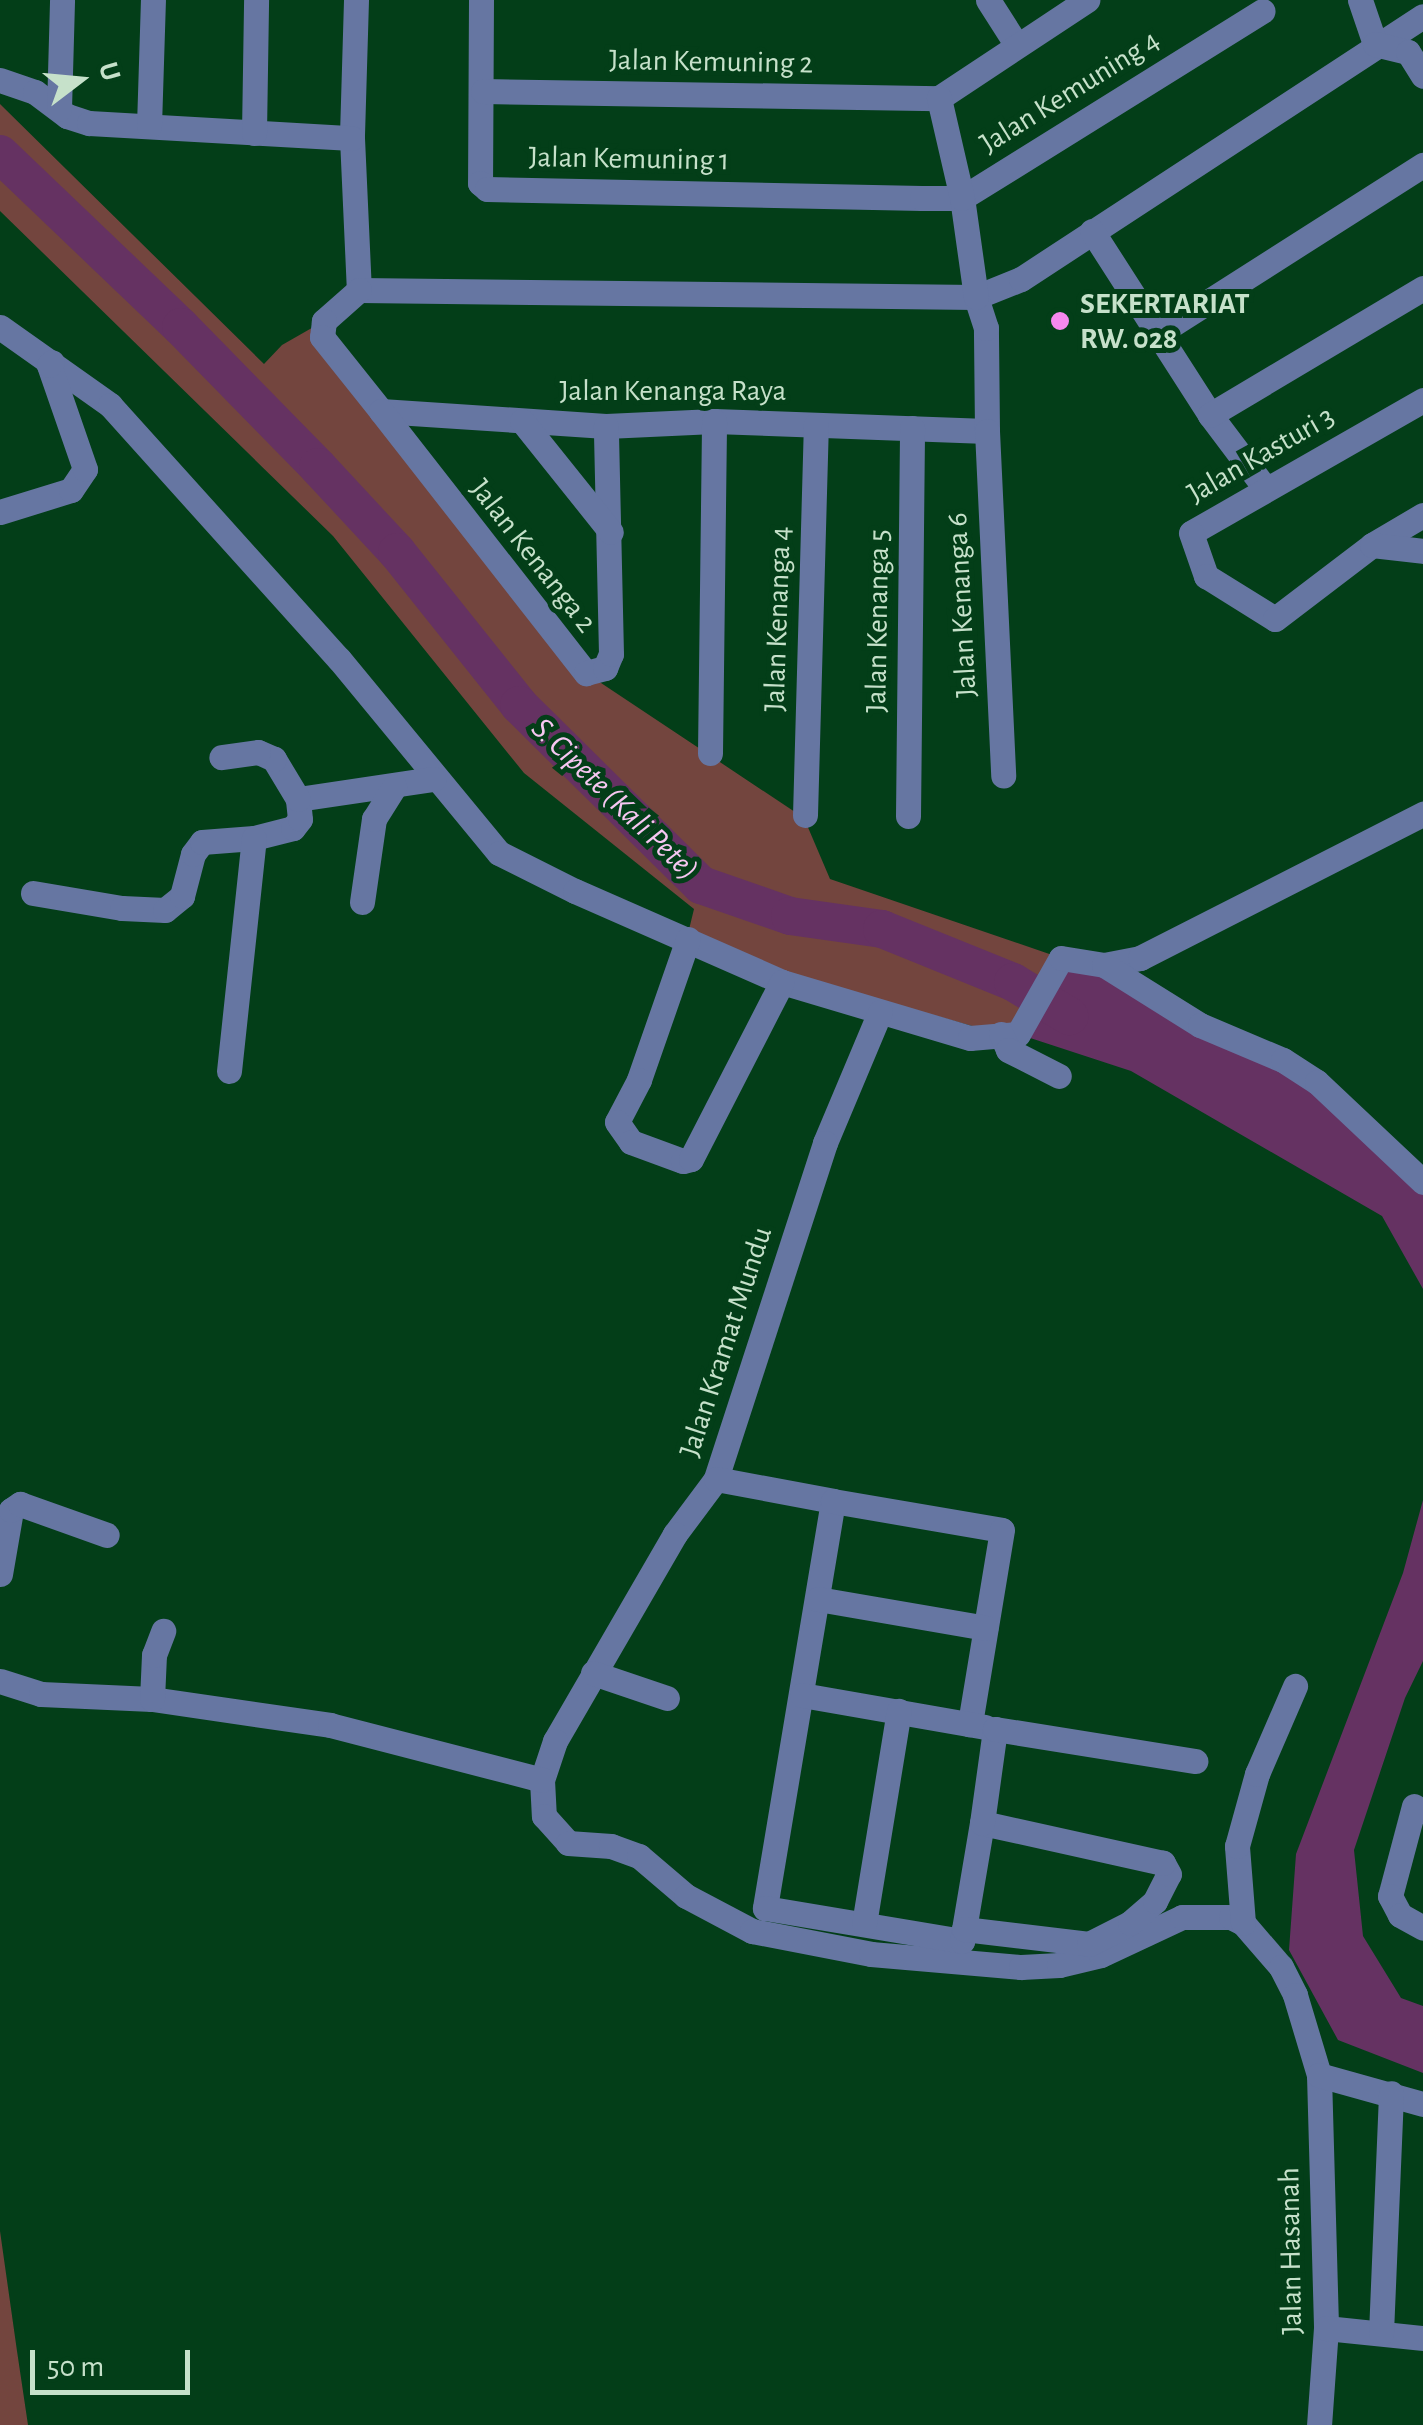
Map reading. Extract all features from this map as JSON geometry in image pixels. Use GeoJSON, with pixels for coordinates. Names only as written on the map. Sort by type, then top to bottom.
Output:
{"type":"FeatureCollection","features":[{"type":"Feature","properties":{"kind":"street"},"geometry":{"type":"LineString","coordinates":[[60,108],[62,0]]}},
{"type":"Feature","properties":{"kind":"street"},"geometry":{"type":"LineString","coordinates":[[149,126],[152,0]]}},
{"type":"Feature","properties":{"kind":"street"},"geometry":{"type":"LineString","coordinates":[[254,133],[256,0]]}},
{"type":"Feature","properties":{"kind":"street"},"geometry":{"type":"LineString","coordinates":[[356,0],[352,138],[359,290]]}},
{"type":"Feature","properties":{"kind":"street","name":"Jalan Kemuning 1"},"geometry":{"type":"LineString","coordinates":[[481,0],[480,182],[487,189],[962,198]]}},
{"type":"Feature","properties":{"kind":"street"},"geometry":{"type":"LineString","coordinates":[[988,0],[1016,44]]}},
{"type":"Feature","properties":{"kind":"street"},"geometry":{"type":"LineString","coordinates":[[987,431],[986,328],[976,297],[962,198],[939,98],[1086,0]]}},
{"type":"Feature","properties":{"kind":"street"},"geometry":{"type":"LineString","coordinates":[[1360,0],[1376,44]]}},
{"type":"Feature","properties":{"kind":"street"},"geometry":{"type":"LineString","coordinates":[[1260,6],[1277,33]]}},
{"type":"Feature","properties":{"kind":"street","name":"Jalan Kemuning 4"},"geometry":{"type":"LineString","coordinates":[[962,198],[1260,6]]}},
{"type":"Feature","properties":{"kind":"street"},"geometry":{"type":"LineString","coordinates":[[381,412],[322,337],[324,321],[359,290],[976,297],[1021,279],[1376,44],[1402,34],[1423,16]]}},
{"type":"Feature","properties":{"kind":"street"},"geometry":{"type":"LineString","coordinates":[[1376,44],[1408,52],[1423,76]]}},
{"type":"Feature","properties":{"kind":"street"},"geometry":{"type":"LineString","coordinates":[[0,80],[35,92],[89,123],[352,138]]}},
{"type":"Feature","properties":{"kind":"street","name":"Jalan Kemuning 2"},"geometry":{"type":"LineString","coordinates":[[483,91],[939,98]]}},
{"type":"Feature","properties":{"kind":"street"},"geometry":{"type":"LineString","coordinates":[[1158,333],[1423,165]]}},
{"type":"Feature","properties":{"kind":"street"},"geometry":{"type":"LineString","coordinates":[[1092,231],[1210,415],[1265,488]]}},
{"type":"Feature","properties":{"kind":"street"},"geometry":{"type":"LineString","coordinates":[[1210,415],[1423,288]]}},
{"type":"Feature","properties":{"kind":"street"},"geometry":{"type":"LineString","coordinates":[[0,327],[110,404],[340,659],[434,779],[500,852],[575,891],[782,982],[970,1038],[1009,1034]]}},
{"type":"Feature","properties":{"kind":"street"},"geometry":{"type":"LineString","coordinates":[[0,340],[50,363],[85,469],[71,490],[2,502]]}},
{"type":"Feature","properties":{"kind":"street","name":"Jalan Kasturi 3"},"geometry":{"type":"LineString","coordinates":[[1372,544],[1275,619],[1206,576],[1191,533],[1423,400]]}},
{"type":"Feature","properties":{"kind":"street","name":"Jalan Kenanga Raya"},"geometry":{"type":"LineString","coordinates":[[381,412],[606,426],[714,421],[987,431]]}},
{"type":"Feature","properties":{"kind":"street","name":"Jalan Kenanga 2"},"geometry":{"type":"LineString","coordinates":[[381,412],[586,673],[605,668],[611,654],[606,426]]}},
{"type":"Feature","properties":{"kind":"street"},"geometry":{"type":"LineString","coordinates":[[522,421],[611,532]]}},
{"type":"Feature","properties":{"kind":"street"},"geometry":{"type":"LineString","coordinates":[[710,753],[714,421]]}},
{"type":"Feature","properties":{"kind":"street","name":"Jalan Kenanga 4"},"geometry":{"type":"LineString","coordinates":[[806,814],[816,424]]}},
{"type":"Feature","properties":{"kind":"street","name":"Jalan Kenanga 5"},"geometry":{"type":"LineString","coordinates":[[908,816],[912,428]]}},
{"type":"Feature","properties":{"kind":"street","name":"Jalan Kenanga 6"},"geometry":{"type":"LineString","coordinates":[[987,431],[1003,776]]}},
{"type":"Feature","properties":{"kind":"street"},"geometry":{"type":"LineString","coordinates":[[1372,544],[1423,515]]}},
{"type":"Feature","properties":{"kind":"street"},"geometry":{"type":"LineString","coordinates":[[1372,544],[1423,551]]}},
{"type":"Feature","properties":{"kind":"street"},"geometry":{"type":"LineString","coordinates":[[32,893],[122,908],[165,910],[182,896],[193,854],[202,842],[254,838],[293,828],[300,820],[298,799],[268,754],[220,757]]}},
{"type":"Feature","properties":{"kind":"street"},"geometry":{"type":"LineString","coordinates":[[298,799],[434,779]]}},
{"type":"Feature","properties":{"kind":"street"},"geometry":{"type":"LineString","coordinates":[[362,902],[374,819],[394,786]]}},
{"type":"Feature","properties":{"kind":"street"},"geometry":{"type":"LineString","coordinates":[[1059,1076],[1008,1050],[1009,1034],[1061,958],[1104,965],[1140,958],[1423,814]]}},
{"type":"Feature","properties":{"kind":"street"},"geometry":{"type":"LineString","coordinates":[[229,1071],[254,838]]}},
{"type":"Feature","properties":{"kind":"street"},"geometry":{"type":"LineString","coordinates":[[688,939],[639,1080],[617,1122],[631,1142],[683,1161],[691,1159],[782,982]]}},
{"type":"Feature","properties":{"kind":"street"},"geometry":{"type":"LineString","coordinates":[[1104,965],[1186,1017],[1283,1060],[1317,1082],[1423,1182]]}},
{"type":"Feature","properties":{"kind":"street","name":"Jalan Kramat Mundu"},"geometry":{"type":"LineString","coordinates":[[542,1780],[555,1741],[593,1673],[675,1534],[716,1479],[825,1143],[880,1012]]}},
{"type":"Feature","properties":{"kind":"street"},"geometry":{"type":"LineString","coordinates":[[716,1479],[1002,1530],[986,1628],[982,1823],[962,1941],[766,1908],[833,1501]]}},
{"type":"Feature","properties":{"kind":"street"},"geometry":{"type":"LineString","coordinates":[[0,1574],[11,1510],[20,1504],[106,1535]]}},
{"type":"Feature","properties":{"kind":"street"},"geometry":{"type":"LineString","coordinates":[[818,1599],[986,1628]]}},
{"type":"Feature","properties":{"kind":"street"},"geometry":{"type":"LineString","coordinates":[[152,1698],[154,1655],[164,1631]]}},
{"type":"Feature","properties":{"kind":"street"},"geometry":{"type":"LineString","coordinates":[[593,1673],[666,1698]]}},
{"type":"Feature","properties":{"kind":"street"},"geometry":{"type":"LineString","coordinates":[[0,1681],[41,1694],[152,1698],[330,1725],[542,1780],[544,1816],[568,1842],[611,1846],[639,1856],[686,1896],[752,1931],[872,1954],[1021,1967],[1088,1959],[1182,1917],[1231,1916],[1243,1923]]}},
{"type":"Feature","properties":{"kind":"street"},"geometry":{"type":"LineString","coordinates":[[1243,1923],[1238,1846],[1242,1827],[1257,1774],[1295,1686]]}},
{"type":"Feature","properties":{"kind":"street"},"geometry":{"type":"LineString","coordinates":[[802,1695],[1195,1761]]}},
{"type":"Feature","properties":{"kind":"street"},"geometry":{"type":"LineString","coordinates":[[864,1924],[899,1711]]}},
{"type":"Feature","properties":{"kind":"street"},"geometry":{"type":"LineString","coordinates":[[1414,1806],[1390,1896],[1400,1915],[1423,1928]]}},
{"type":"Feature","properties":{"kind":"street"},"geometry":{"type":"LineString","coordinates":[[964,1930],[1089,1944],[1130,1923],[1156,1901],[1168,1880],[1163,1863],[982,1823]]}},
{"type":"Feature","properties":{"kind":"street","name":"Jalan Hasanah"},"geometry":{"type":"LineString","coordinates":[[1243,1923],[1282,1967],[1295,1995],[1319,2075],[1326,2328],[1319,2425]]}},
{"type":"Feature","properties":{"kind":"street"},"geometry":{"type":"LineString","coordinates":[[1319,2075],[1423,2104]]}},
{"type":"Feature","properties":{"kind":"street"},"geometry":{"type":"LineString","coordinates":[[1380,2334],[1391,2093]]}},
{"type":"Feature","properties":{"kind":"street"},"geometry":{"type":"LineString","coordinates":[[1326,2328],[1423,2338]]}},
{"type":"Feature","properties":{"kind":"shaded area"},"geometry":{"type":"Polygon","coordinates":[[[0,104],[264,364],[282,345],[324,321],[586,673],[804,818],[830,879],[1061,958],[1040,997],[1001,1034],[685,946],[694,909],[524,773],[333,536],[0,211],[0,154],[104,254],[0,150],[0,104]]]}},
{"type":"Feature","properties":{"kind":"shaded area"},"geometry":{"type":"Polygon","coordinates":[[[1061,958],[1283,1060],[1423,1182],[1423,1289],[1382,1216],[1131,1071],[1018,1034],[1061,958]]]}},
{"type":"Feature","properties":{"kind":"shaded area"},"geometry":{"type":"Polygon","coordinates":[[[1423,1500],[1423,1661],[1405,1698],[1354,1850],[1363,1936],[1401,1998],[1423,2006],[1423,2073],[1338,2040],[1289,1950],[1296,1854],[1403,1573],[1423,1500]]]}},
{"type":"Feature","properties":{"kind":"shaded area"},"geometry":{"type":"Polygon","coordinates":[[[0,2231],[17,2351],[28,2425],[0,2425],[0,2231]]]}},
{"type":"Feature","properties":{"kind":"waterway","name":"S. Cipete (Kali Pete)"},"geometry":{"type":"LineString","coordinates":[[0,154],[181,327],[318,467],[397,552],[519,705],[701,885],[790,916],[882,929],[1013,982],[1069,1016]]}},
{"type":"Feature","properties":{"kind":"place","name":"SEKERTARIAT RW. 028"},"geometry":{"type":"Point","coordinates":[1060,321]}}]}
